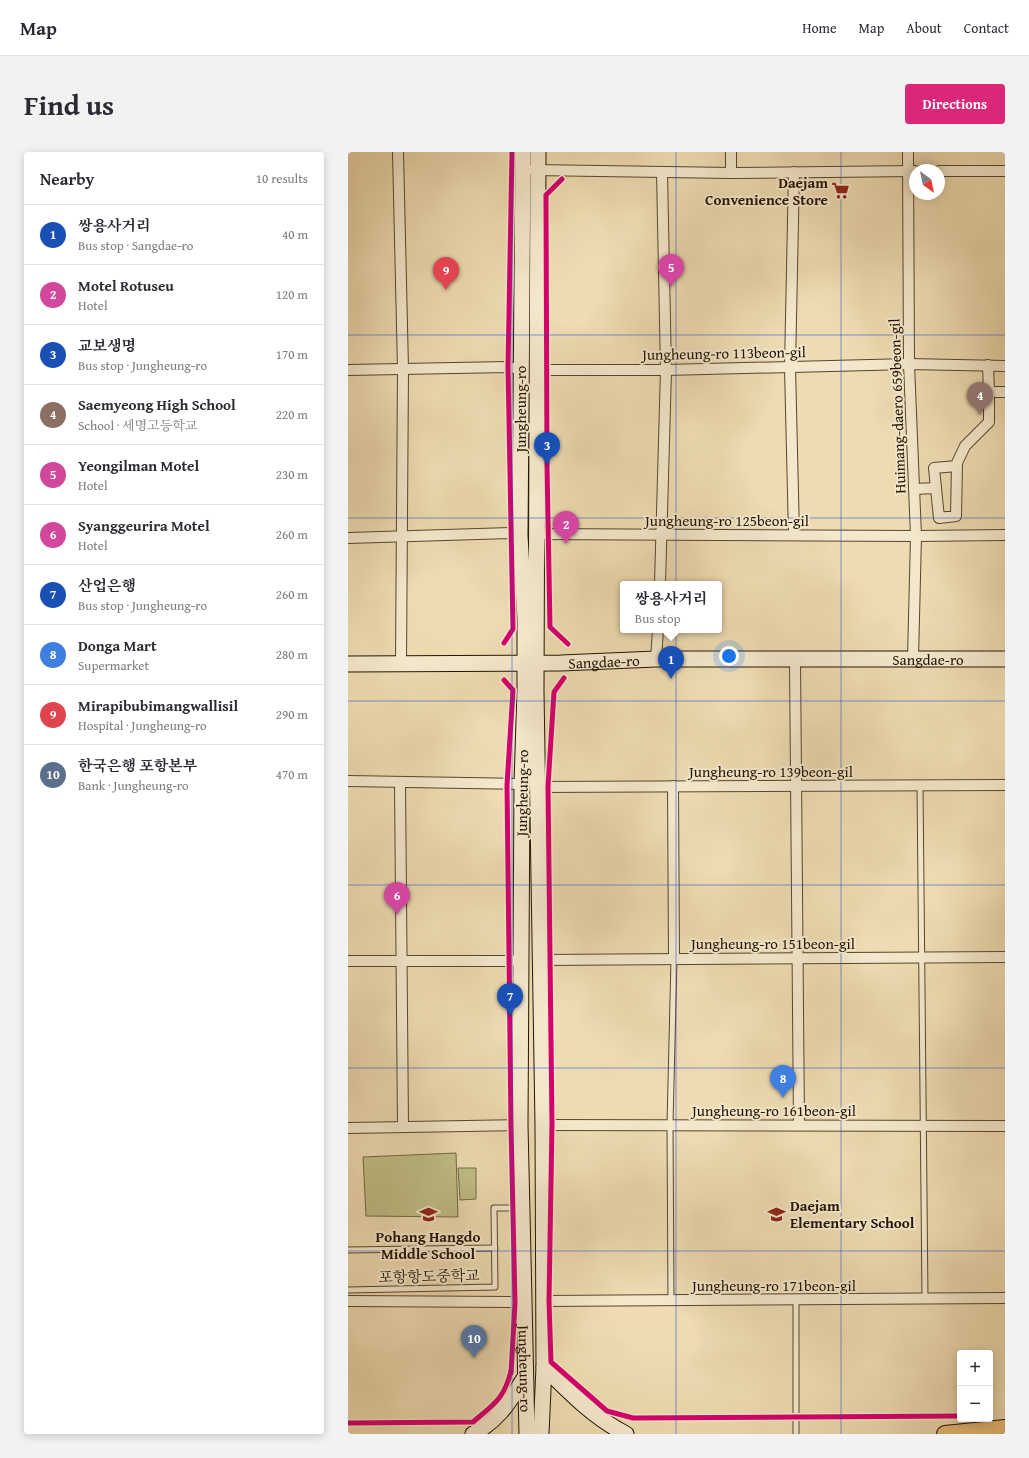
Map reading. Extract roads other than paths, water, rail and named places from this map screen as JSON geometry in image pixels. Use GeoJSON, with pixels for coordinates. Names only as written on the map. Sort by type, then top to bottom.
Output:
{"type":"FeatureCollection","features":[{"type":"Feature","properties":{"kind":"main road","name":"Jungheung-ro"},"geometry":{"type":"LineString","coordinates":[[523,152],[520,369],[520,536],[538,787],[544,1301],[544,1366],[541,1434]]}},
{"type":"Feature","properties":{"kind":"main road","name":"Jungheung-ro"},"geometry":{"type":"LineString","coordinates":[[527,1434],[520,1125],[520,960],[522,784],[537,534],[538,152]]}},
{"type":"Feature","properties":{"kind":"main road","name":"Sangdae-ro"},"geometry":{"type":"LineString","coordinates":[[348,664],[530,662],[656,658],[795,660],[1005,659]]}},
{"type":"Feature","properties":{"kind":"main road"},"geometry":{"type":"LineString","coordinates":[[544,1366],[587,1408],[611,1426],[626,1434]]}},
{"type":"Feature","properties":{"kind":"main road"},"geometry":{"type":"LineString","coordinates":[[473,1434],[484,1428],[504,1411],[526,1377]]}},
{"type":"Feature","properties":{"kind":"main road"},"geometry":{"type":"LineString","coordinates":[[945,1434],[1005,1428]]}},
{"type":"Feature","properties":{"kind":"street"},"geometry":{"type":"LineString","coordinates":[[398,152],[403,369],[401,663]]}},
{"type":"Feature","properties":{"kind":"street"},"geometry":{"type":"LineString","coordinates":[[731,152],[731,172]]}},
{"type":"Feature","properties":{"kind":"street","name":"Huimang-daero 659beon-gil"},"geometry":{"type":"LineString","coordinates":[[908,152],[910,164]]}},
{"type":"Feature","properties":{"kind":"street"},"geometry":{"type":"LineString","coordinates":[[522,168],[538,170],[662,172],[909,171]]}},
{"type":"Feature","properties":{"kind":"street"},"geometry":{"type":"LineString","coordinates":[[945,171],[1005,171]]}},
{"type":"Feature","properties":{"kind":"street"},"geometry":{"type":"LineString","coordinates":[[660,581],[663,534],[666,370],[662,172]]}},
{"type":"Feature","properties":{"kind":"street"},"geometry":{"type":"LineString","coordinates":[[794,172],[790,367],[794,536]]}},
{"type":"Feature","properties":{"kind":"street","name":"Huimang-daero 659beon-gil"},"geometry":{"type":"LineString","coordinates":[[911,200],[909,364],[916,536],[913,659]]}},
{"type":"Feature","properties":{"kind":"street","name":"Jungheung-ro 113beon-gil"},"geometry":{"type":"LineString","coordinates":[[538,370],[666,370],[909,364],[1005,366]]}},
{"type":"Feature","properties":{"kind":"street"},"geometry":{"type":"LineString","coordinates":[[957,466],[934,468],[939,518],[956,516],[957,466],[965,446],[989,422],[988,365]]}},
{"type":"Feature","properties":{"kind":"street"},"geometry":{"type":"LineString","coordinates":[[348,370],[508,367],[520,369]]}},
{"type":"Feature","properties":{"kind":"street"},"geometry":{"type":"LineString","coordinates":[[989,392],[1005,392]]}},
{"type":"Feature","properties":{"kind":"street"},"geometry":{"type":"LineString","coordinates":[[914,489],[936,488]]}},
{"type":"Feature","properties":{"kind":"street"},"geometry":{"type":"LineString","coordinates":[[348,538],[510,533],[520,536]]}},
{"type":"Feature","properties":{"kind":"street","name":"Jungheung-ro 125beon-gil"},"geometry":{"type":"LineString","coordinates":[[537,534],[794,536],[1005,535]]}},
{"type":"Feature","properties":{"kind":"street"},"geometry":{"type":"LineString","coordinates":[[656,658],[658,633]]}},
{"type":"Feature","properties":{"kind":"street"},"geometry":{"type":"LineString","coordinates":[[795,660],[796,958],[799,1125]]}},
{"type":"Feature","properties":{"kind":"street"},"geometry":{"type":"LineString","coordinates":[[348,781],[522,784]]}},
{"type":"Feature","properties":{"kind":"street"},"geometry":{"type":"LineString","coordinates":[[400,782],[403,1127]]}},
{"type":"Feature","properties":{"kind":"street","name":"Jungheung-ro 139beon-gil"},"geometry":{"type":"LineString","coordinates":[[538,787],[1005,784]]}},
{"type":"Feature","properties":{"kind":"street"},"geometry":{"type":"LineString","coordinates":[[673,786],[674,959]]}},
{"type":"Feature","properties":{"kind":"street","name":"Jungheung-ro 151beon-gil"},"geometry":{"type":"LineString","coordinates":[[540,960],[1005,957]]}},
{"type":"Feature","properties":{"kind":"street"},"geometry":{"type":"LineString","coordinates":[[348,960],[520,960]]}},
{"type":"Feature","properties":{"kind":"street"},"geometry":{"type":"LineString","coordinates":[[348,1128],[520,1125]]}},
{"type":"Feature","properties":{"kind":"street","name":"Jungheung-ro 161beon-gil"},"geometry":{"type":"LineString","coordinates":[[543,1125],[1005,1126]]}},
{"type":"Feature","properties":{"kind":"street","name":"Jungheung-ro 171beon-gil"},"geometry":{"type":"LineString","coordinates":[[544,1301],[1005,1298]]}},
{"type":"Feature","properties":{"kind":"street"},"geometry":{"type":"LineString","coordinates":[[348,1302],[524,1302]]}},
{"type":"Feature","properties":{"kind":"lane"},"geometry":{"type":"LineString","coordinates":[[920,785],[925,1299]]}},
{"type":"Feature","properties":{"kind":"lane"},"geometry":{"type":"LineString","coordinates":[[671,1300],[670,1125],[674,959]]}},
{"type":"Feature","properties":{"kind":"lane","name":"포항항도중학교"},"geometry":{"type":"LineString","coordinates":[[348,1290],[495,1287],[494,1208],[522,1208]]}},
{"type":"Feature","properties":{"kind":"lane","name":"포항항도중학교"},"geometry":{"type":"LineString","coordinates":[[348,1250],[495,1248]]}},
{"type":"Feature","properties":{"kind":"lane"},"geometry":{"type":"LineString","coordinates":[[796,1299],[796,1434]]}},
{"type":"Feature","properties":{"kind":"place","name":"Daejam Convenience Store"},"geometry":{"type":"Point","coordinates":[841,191]}},
{"type":"Feature","properties":{"kind":"place","name":"Yeongilman Motel"},"geometry":{"type":"Point","coordinates":[671,287]}},
{"type":"Feature","properties":{"kind":"place","name":"Mirapibubimangwallisil"},"geometry":{"type":"Point","coordinates":[446,290]}},
{"type":"Feature","properties":{"kind":"place","name":"Saemyeong High School"},"geometry":{"type":"Point","coordinates":[980,415]}},
{"type":"Feature","properties":{"kind":"place","name":"교보생명"},"geometry":{"type":"Point","coordinates":[547,465]}},
{"type":"Feature","properties":{"kind":"place","name":"Motel Rotuseu"},"geometry":{"type":"Point","coordinates":[566,544]}},
{"type":"Feature","properties":{"kind":"place","name":"쌍용사거리"},"geometry":{"type":"Point","coordinates":[671,679]}},
{"type":"Feature","properties":{"kind":"place","name":"Syanggeurira Motel"},"geometry":{"type":"Point","coordinates":[397,915]}},
{"type":"Feature","properties":{"kind":"place","name":"산업은행"},"geometry":{"type":"Point","coordinates":[510,1016]}},
{"type":"Feature","properties":{"kind":"place","name":"Donga Mart"},"geometry":{"type":"Point","coordinates":[783,1098]}},
{"type":"Feature","properties":{"kind":"place","name":"Daejam Elementary School"},"geometry":{"type":"Point","coordinates":[777,1214]}},
{"type":"Feature","properties":{"kind":"place","name":"Pohang Hangdo Middle School"},"geometry":{"type":"Point","coordinates":[428,1215]}},
{"type":"Feature","properties":{"kind":"place","name":"한국은행 포항본부"},"geometry":{"type":"Point","coordinates":[474,1358]}}]}
